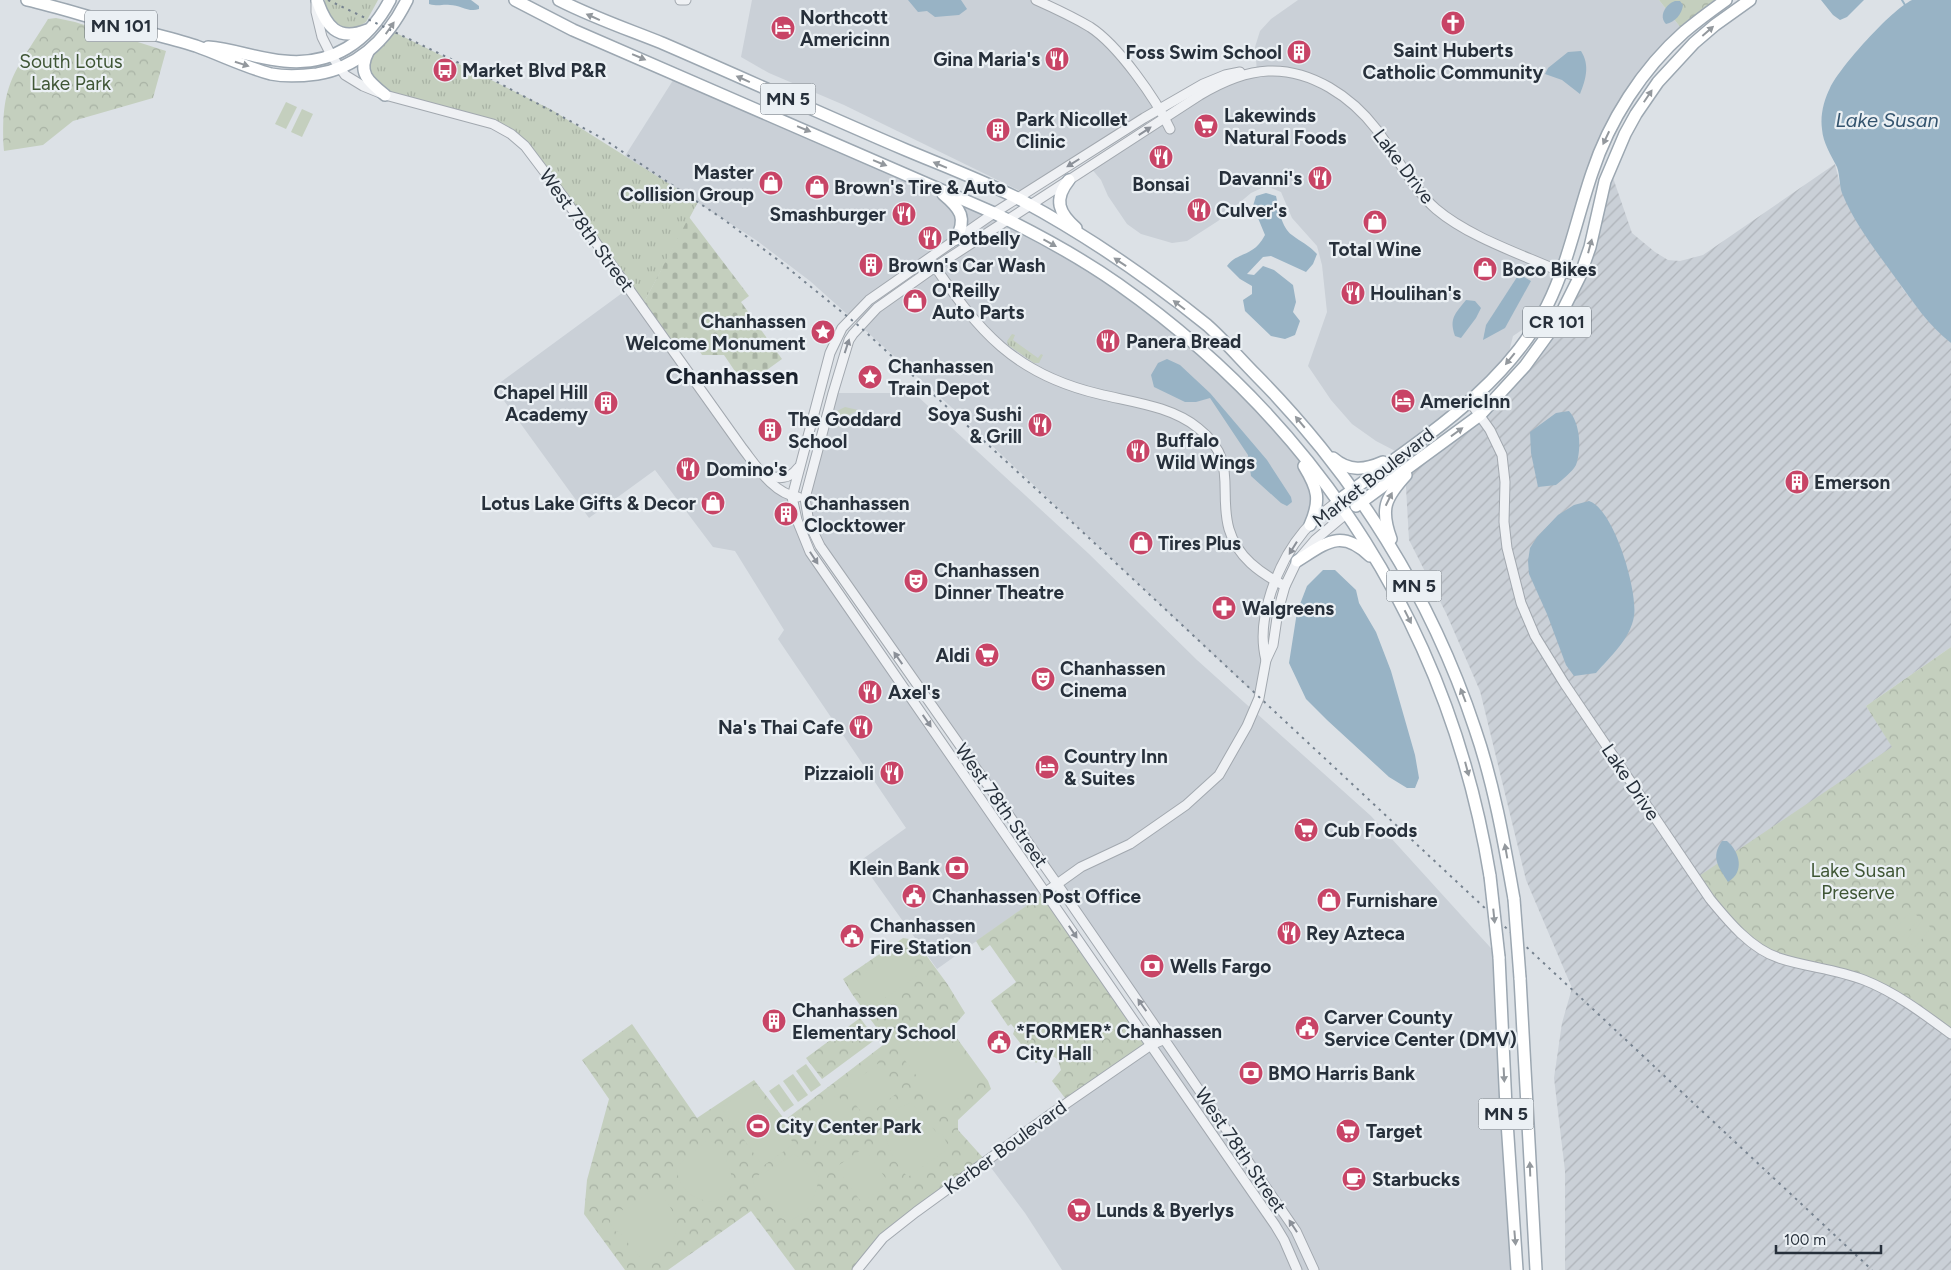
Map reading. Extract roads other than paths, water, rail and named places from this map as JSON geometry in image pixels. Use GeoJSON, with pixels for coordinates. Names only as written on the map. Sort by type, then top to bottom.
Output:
{"type":"FeatureCollection","features":[{"type":"Feature","properties":{"kind":"main road","name":"MN 101"},"geometry":{"type":"LineString","coordinates":[[27,0],[196,46],[226,59],[278,75],[308,76],[339,69],[368,52],[390,30],[407,0]]}},
{"type":"Feature","properties":{"kind":"main road"},"geometry":{"type":"LineString","coordinates":[[316,0],[322,17],[337,32],[352,35],[373,28]]}},
{"type":"Feature","properties":{"kind":"main road","name":"MN 101"},"geometry":{"type":"LineString","coordinates":[[196,46],[282,61],[306,61],[331,55],[357,42],[373,28],[390,0]]}},
{"type":"Feature","properties":{"kind":"main road","name":"MN 5"},"geometry":{"type":"LineString","coordinates":[[515,0],[573,30],[994,213],[1117,283],[1183,333],[1252,398],[1339,500],[1384,575],[1428,661],[1452,723],[1474,795],[1490,876],[1499,957],[1506,1107],[1517,1270]]}},
{"type":"Feature","properties":{"kind":"main road","name":"MN 5"},"geometry":{"type":"LineString","coordinates":[[559,0],[594,17],[658,42],[1017,198],[1031,206],[1134,271],[1209,327],[1286,405],[1315,441],[1361,502],[1400,562],[1443,645],[1476,731],[1498,810],[1514,900],[1536,1270]]}},
{"type":"Feature","properties":{"kind":"main road","name":"Market Boulevard"},"geometry":{"type":"LineString","coordinates":[[1339,500],[1470,402],[1503,368],[1524,342],[1547,306],[1579,221],[1592,172],[1603,144],[1627,101],[1662,54],[1684,32],[1726,0]]}},
{"type":"Feature","properties":{"kind":"main road","name":"Market Boulevard"},"geometry":{"type":"LineString","coordinates":[[1347,513],[1480,415],[1525,366],[1557,322],[1580,276],[1590,247],[1605,181],[1636,114],[1658,82],[1673,65],[1715,25],[1750,0]]}},
{"type":"Feature","properties":{"kind":"main road"},"geometry":{"type":"LineString","coordinates":[[368,52],[364,60],[365,74],[372,84],[384,95]]}},
{"type":"Feature","properties":{"kind":"main road"},"geometry":{"type":"LineString","coordinates":[[1069,180],[1060,197],[1061,210],[1090,242]]}},
{"type":"Feature","properties":{"kind":"main road"},"geometry":{"type":"LineString","coordinates":[[926,182],[942,193],[958,208],[962,220],[956,239]]}},
{"type":"Feature","properties":{"kind":"main road"},"geometry":{"type":"LineString","coordinates":[[1283,433],[1315,484],[1317,498],[1310,525]]}},
{"type":"Feature","properties":{"kind":"main road"},"geometry":{"type":"LineString","coordinates":[[1315,441],[1336,461],[1352,469],[1368,468],[1401,454]]}},
{"type":"Feature","properties":{"kind":"main road"},"geometry":{"type":"LineString","coordinates":[[1400,562],[1386,524],[1385,506],[1397,485],[1419,460]]}},
{"type":"Feature","properties":{"kind":"main road"},"geometry":{"type":"LineString","coordinates":[[1298,561],[1324,544],[1345,540],[1354,543],[1366,553],[1384,575]]}},
{"type":"Feature","properties":{"kind":"street"},"geometry":{"type":"LineString","coordinates":[[316,0],[318,24],[339,69]]}},
{"type":"Feature","properties":{"kind":"street"},"geometry":{"type":"LineString","coordinates":[[680,0],[686,0]]}},
{"type":"Feature","properties":{"kind":"street"},"geometry":{"type":"LineString","coordinates":[[1036,0],[1091,28],[1107,41],[1126,62],[1165,118],[1170,129]]}},
{"type":"Feature","properties":{"kind":"street","name":"West 78th Street"},"geometry":{"type":"LineString","coordinates":[[339,69],[350,79],[384,95],[493,124],[511,134],[525,146],[743,449],[776,487],[792,497],[797,520],[810,552],[1275,1225],[1297,1270]]}},
{"type":"Feature","properties":{"kind":"street"},"geometry":{"type":"LineString","coordinates":[[1242,71],[1258,72],[1218,84],[935,267],[877,308],[859,326],[849,340],[806,498],[792,497],[830,353],[837,336],[850,319],[869,300],[994,213],[1159,109],[1203,84],[1225,75],[1242,71]]}},
{"type":"Feature","properties":{"kind":"street","name":"Lake Drive"},"geometry":{"type":"LineString","coordinates":[[1258,72],[1278,72],[1306,77],[1328,86],[1358,108],[1376,128],[1426,198],[1452,222],[1470,232],[1561,272],[1580,276]]}},
{"type":"Feature","properties":{"kind":"street"},"geometry":{"type":"LineString","coordinates":[[929,258],[957,300],[988,336],[1010,355],[1039,373],[1086,391],[1160,409],[1188,421],[1200,429],[1218,450],[1224,464],[1226,516],[1229,530],[1237,546],[1249,563],[1285,586]]}},
{"type":"Feature","properties":{"kind":"street","name":"Lake Drive"},"geometry":{"type":"LineString","coordinates":[[1470,402],[1490,430],[1502,455],[1505,482],[1504,522],[1507,548],[1522,603],[1535,636],[1710,899],[1729,922],[1760,949],[1778,958],[1847,974],[1879,986],[1951,1034]]}},
{"type":"Feature","properties":{"kind":"street"},"geometry":{"type":"LineString","coordinates":[[762,472],[772,477],[782,478],[794,473],[799,465]]}},
{"type":"Feature","properties":{"kind":"street","name":"West 78th Street"},"geometry":{"type":"LineString","coordinates":[[806,498],[809,523],[820,546],[1165,1039],[1296,1231],[1314,1270]]}},
{"type":"Feature","properties":{"kind":"street","name":"Market Boulevard"},"geometry":{"type":"LineString","coordinates":[[1266,660],[1263,647],[1265,619],[1278,573],[1295,544],[1310,525],[1339,500]]}},
{"type":"Feature","properties":{"kind":"street","name":"Market Boulevard"},"geometry":{"type":"LineString","coordinates":[[1046,892],[1081,867],[1130,844],[1186,805],[1219,775],[1239,743],[1259,698],[1266,660],[1273,645],[1278,611],[1285,586],[1298,561],[1315,540],[1347,513]]}},
{"type":"Feature","properties":{"kind":"street","name":"Kerber Boulevard"},"geometry":{"type":"LineString","coordinates":[[857,1270],[883,1238],[916,1212],[1051,1114],[1151,1045],[1165,1039]]}},
{"type":"Feature","properties":{"kind":"water"},"geometry":{"type":"Polygon","coordinates":[[[429,0],[471,0],[479,6],[479,9],[472,10],[454,5],[433,5],[429,4],[429,0]]]}},
{"type":"Feature","properties":{"kind":"water"},"geometry":{"type":"Polygon","coordinates":[[[908,0],[961,0],[967,9],[959,15],[935,17],[927,11],[918,12],[908,0]]]}},
{"type":"Feature","properties":{"kind":"water"},"geometry":{"type":"Polygon","coordinates":[[[1821,0],[1864,0],[1847,17],[1840,20],[1833,15],[1821,0]]]}},
{"type":"Feature","properties":{"kind":"water","name":"Lake Susan"},"geometry":{"type":"Polygon","coordinates":[[[1912,0],[1951,0],[1951,343],[1922,313],[1874,249],[1860,227],[1842,193],[1839,173],[1826,144],[1822,129],[1824,103],[1830,88],[1844,67],[1879,27],[1912,0]]]}},
{"type":"Feature","properties":{"kind":"water"},"geometry":{"type":"Polygon","coordinates":[[[1675,1],[1680,1],[1683,5],[1680,14],[1666,24],[1663,17],[1664,11],[1675,1]]]}},
{"type":"Feature","properties":{"kind":"water"},"geometry":{"type":"Polygon","coordinates":[[[1581,51],[1584,56],[1586,72],[1580,94],[1562,80],[1545,74],[1548,68],[1568,52],[1581,51]]]}},
{"type":"Feature","properties":{"kind":"water"},"geometry":{"type":"Polygon","coordinates":[[[1266,193],[1276,196],[1281,217],[1288,232],[1317,254],[1313,264],[1306,272],[1271,256],[1263,257],[1247,274],[1254,275],[1263,266],[1274,270],[1293,285],[1296,302],[1293,312],[1300,321],[1295,335],[1285,339],[1271,336],[1245,311],[1243,300],[1252,294],[1252,286],[1240,279],[1227,266],[1231,261],[1256,247],[1265,235],[1253,206],[1256,196],[1266,193]]]}},
{"type":"Feature","properties":{"kind":"water"},"geometry":{"type":"Polygon","coordinates":[[[1519,274],[1531,281],[1505,328],[1483,340],[1486,325],[1519,274]]]}},
{"type":"Feature","properties":{"kind":"water"},"geometry":{"type":"Polygon","coordinates":[[[1466,300],[1475,301],[1481,308],[1461,338],[1455,336],[1453,320],[1466,300]]]}},
{"type":"Feature","properties":{"kind":"water"},"geometry":{"type":"Polygon","coordinates":[[[1167,359],[1180,365],[1210,393],[1267,460],[1291,497],[1292,502],[1287,506],[1281,503],[1251,476],[1248,455],[1210,398],[1196,402],[1185,402],[1154,387],[1151,375],[1158,363],[1167,359]]]}},
{"type":"Feature","properties":{"kind":"water"},"geometry":{"type":"Polygon","coordinates":[[[1569,411],[1576,422],[1579,436],[1579,452],[1576,465],[1556,485],[1538,487],[1531,453],[1530,432],[1556,413],[1569,411]]]}},
{"type":"Feature","properties":{"kind":"water"},"geometry":{"type":"Polygon","coordinates":[[[1589,501],[1598,507],[1615,534],[1628,571],[1634,604],[1634,616],[1629,632],[1596,673],[1574,676],[1566,665],[1547,614],[1529,574],[1528,561],[1530,548],[1537,537],[1558,515],[1574,505],[1589,501]]]}},
{"type":"Feature","properties":{"kind":"water"},"geometry":{"type":"Polygon","coordinates":[[[1323,570],[1335,570],[1356,590],[1359,603],[1376,632],[1391,671],[1415,755],[1419,778],[1415,788],[1407,788],[1389,777],[1327,720],[1306,699],[1289,663],[1297,612],[1307,586],[1323,570]]]}},
{"type":"Feature","properties":{"kind":"water"},"geometry":{"type":"Polygon","coordinates":[[[1722,841],[1727,841],[1738,856],[1739,862],[1737,873],[1728,882],[1719,867],[1716,857],[1718,847],[1722,841]]]}},
{"type":"Feature","properties":{"kind":"waterway"},"geometry":{"type":"LineString","coordinates":[[1902,0],[1905,5]]}},
{"type":"Feature","properties":{"kind":"railway"},"geometry":{"type":"LineString","coordinates":[[328,0],[484,75],[602,138],[723,219],[778,260],[859,326],[1073,523],[1872,1270]]}},
{"type":"Feature","properties":{"kind":"place","name":"Saint Huberts Catholic Community"},"geometry":{"type":"Point","coordinates":[1453,23]}},
{"type":"Feature","properties":{"kind":"place","name":"Northcott Americinn"},"geometry":{"type":"Point","coordinates":[783,28]}},
{"type":"Feature","properties":{"kind":"place","name":"Foss Swim School"},"geometry":{"type":"Point","coordinates":[1299,52]}},
{"type":"Feature","properties":{"kind":"place","name":"Gina Maria's"},"geometry":{"type":"Point","coordinates":[1057,59]}},
{"type":"Feature","properties":{"kind":"place","name":"Market Blvd P&R"},"geometry":{"type":"Point","coordinates":[445,70]}},
{"type":"Feature","properties":{"kind":"place","name":"Lakewinds Natural Foods"},"geometry":{"type":"Point","coordinates":[1206,126]}},
{"type":"Feature","properties":{"kind":"place","name":"Park Nicollet Clinic"},"geometry":{"type":"Point","coordinates":[998,130]}},
{"type":"Feature","properties":{"kind":"place","name":"Bonsai"},"geometry":{"type":"Point","coordinates":[1161,157]}},
{"type":"Feature","properties":{"kind":"place","name":"Davanni's"},"geometry":{"type":"Point","coordinates":[1320,178]}},
{"type":"Feature","properties":{"kind":"place","name":"Master Collision Group"},"geometry":{"type":"Point","coordinates":[771,183]}},
{"type":"Feature","properties":{"kind":"place","name":"Brown's Tire & Auto"},"geometry":{"type":"Point","coordinates":[817,187]}},
{"type":"Feature","properties":{"kind":"place","name":"Culver's"},"geometry":{"type":"Point","coordinates":[1199,210]}},
{"type":"Feature","properties":{"kind":"place","name":"Smashburger"},"geometry":{"type":"Point","coordinates":[904,214]}},
{"type":"Feature","properties":{"kind":"place","name":"Total Wine"},"geometry":{"type":"Point","coordinates":[1375,222]}},
{"type":"Feature","properties":{"kind":"place","name":"Potbelly"},"geometry":{"type":"Point","coordinates":[930,238]}},
{"type":"Feature","properties":{"kind":"place","name":"Brown's Car Wash"},"geometry":{"type":"Point","coordinates":[871,265]}},
{"type":"Feature","properties":{"kind":"place","name":"Boco Bikes"},"geometry":{"type":"Point","coordinates":[1485,269]}},
{"type":"Feature","properties":{"kind":"place","name":"Houlihan's"},"geometry":{"type":"Point","coordinates":[1353,293]}},
{"type":"Feature","properties":{"kind":"place","name":"O'Reilly Auto Parts"},"geometry":{"type":"Point","coordinates":[915,301]}},
{"type":"Feature","properties":{"kind":"place","name":"Chanhassen Welcome Monument"},"geometry":{"type":"Point","coordinates":[823,332]}},
{"type":"Feature","properties":{"kind":"place","name":"Panera Bread"},"geometry":{"type":"Point","coordinates":[1108,341]}},
{"type":"Feature","properties":{"kind":"place","name":"Chanhassen Train Depot"},"geometry":{"type":"Point","coordinates":[870,377]}},
{"type":"Feature","properties":{"kind":"place","name":"AmericInn"},"geometry":{"type":"Point","coordinates":[1403,401]}},
{"type":"Feature","properties":{"kind":"place","name":"Chapel Hill Academy"},"geometry":{"type":"Point","coordinates":[606,403]}},
{"type":"Feature","properties":{"kind":"place","name":"Soya Sushi & Grill"},"geometry":{"type":"Point","coordinates":[1040,425]}},
{"type":"Feature","properties":{"kind":"place","name":"The Goddard School"},"geometry":{"type":"Point","coordinates":[770,430]}},
{"type":"Feature","properties":{"kind":"place","name":"Buffalo Wild Wings"},"geometry":{"type":"Point","coordinates":[1138,451]}},
{"type":"Feature","properties":{"kind":"place","name":"Domino's"},"geometry":{"type":"Point","coordinates":[688,469]}},
{"type":"Feature","properties":{"kind":"place","name":"Emerson"},"geometry":{"type":"Point","coordinates":[1797,482]}},
{"type":"Feature","properties":{"kind":"place","name":"Lotus Lake Gifts & Decor"},"geometry":{"type":"Point","coordinates":[713,503]}},
{"type":"Feature","properties":{"kind":"place","name":"Chanhassen Clocktower"},"geometry":{"type":"Point","coordinates":[786,514]}},
{"type":"Feature","properties":{"kind":"place","name":"Tires Plus"},"geometry":{"type":"Point","coordinates":[1141,543]}},
{"type":"Feature","properties":{"kind":"place","name":"Chanhassen Dinner Theatre"},"geometry":{"type":"Point","coordinates":[916,581]}},
{"type":"Feature","properties":{"kind":"place","name":"Walgreens"},"geometry":{"type":"Point","coordinates":[1224,608]}},
{"type":"Feature","properties":{"kind":"place","name":"Aldi"},"geometry":{"type":"Point","coordinates":[987,655]}},
{"type":"Feature","properties":{"kind":"place","name":"Chanhassen Cinema"},"geometry":{"type":"Point","coordinates":[1043,679]}},
{"type":"Feature","properties":{"kind":"place","name":"Axel's"},"geometry":{"type":"Point","coordinates":[870,692]}},
{"type":"Feature","properties":{"kind":"place","name":"Na's Thai Cafe"},"geometry":{"type":"Point","coordinates":[861,727]}},
{"type":"Feature","properties":{"kind":"place","name":"Country Inn & Suites"},"geometry":{"type":"Point","coordinates":[1047,767]}},
{"type":"Feature","properties":{"kind":"place","name":"Pizzaioli"},"geometry":{"type":"Point","coordinates":[892,773]}},
{"type":"Feature","properties":{"kind":"place","name":"Cub Foods"},"geometry":{"type":"Point","coordinates":[1306,830]}},
{"type":"Feature","properties":{"kind":"place","name":"Klein Bank"},"geometry":{"type":"Point","coordinates":[957,868]}},
{"type":"Feature","properties":{"kind":"place","name":"Chanhassen Post Office"},"geometry":{"type":"Point","coordinates":[914,896]}},
{"type":"Feature","properties":{"kind":"place","name":"Furnishare"},"geometry":{"type":"Point","coordinates":[1329,900]}},
{"type":"Feature","properties":{"kind":"place","name":"Rey Azteca"},"geometry":{"type":"Point","coordinates":[1289,933]}},
{"type":"Feature","properties":{"kind":"place","name":"Chanhassen Fire Station"},"geometry":{"type":"Point","coordinates":[852,936]}},
{"type":"Feature","properties":{"kind":"place","name":"Wells Fargo"},"geometry":{"type":"Point","coordinates":[1152,966]}},
{"type":"Feature","properties":{"kind":"place","name":"Chanhassen Elementary School"},"geometry":{"type":"Point","coordinates":[774,1021]}},
{"type":"Feature","properties":{"kind":"place","name":"Carver County Service Center (DMV)"},"geometry":{"type":"Point","coordinates":[1307,1028]}},
{"type":"Feature","properties":{"kind":"place","name":"*FORMER* Chanhassen City Hall"},"geometry":{"type":"Point","coordinates":[999,1042]}},
{"type":"Feature","properties":{"kind":"place","name":"BMO Harris Bank"},"geometry":{"type":"Point","coordinates":[1251,1073]}},
{"type":"Feature","properties":{"kind":"place","name":"City Center Park"},"geometry":{"type":"Point","coordinates":[758,1126]}},
{"type":"Feature","properties":{"kind":"place","name":"Target"},"geometry":{"type":"Point","coordinates":[1348,1131]}},
{"type":"Feature","properties":{"kind":"place","name":"Starbucks"},"geometry":{"type":"Point","coordinates":[1354,1179]}},
{"type":"Feature","properties":{"kind":"place","name":"Lunds & Byerlys"},"geometry":{"type":"Point","coordinates":[1079,1210]}},
{"type":"Feature","properties":{"kind":"district","name":"Chanhassen"},"geometry":{"type":"Point","coordinates":[732,376]}},
{"type":"Feature","properties":{"kind":"park label","name":"South Lotus Lake Park"},"geometry":{"type":"Point","coordinates":[71,72]}},
{"type":"Feature","properties":{"kind":"park label","name":"Lake Susan Preserve"},"geometry":{"type":"Point","coordinates":[1858,881]}}]}
